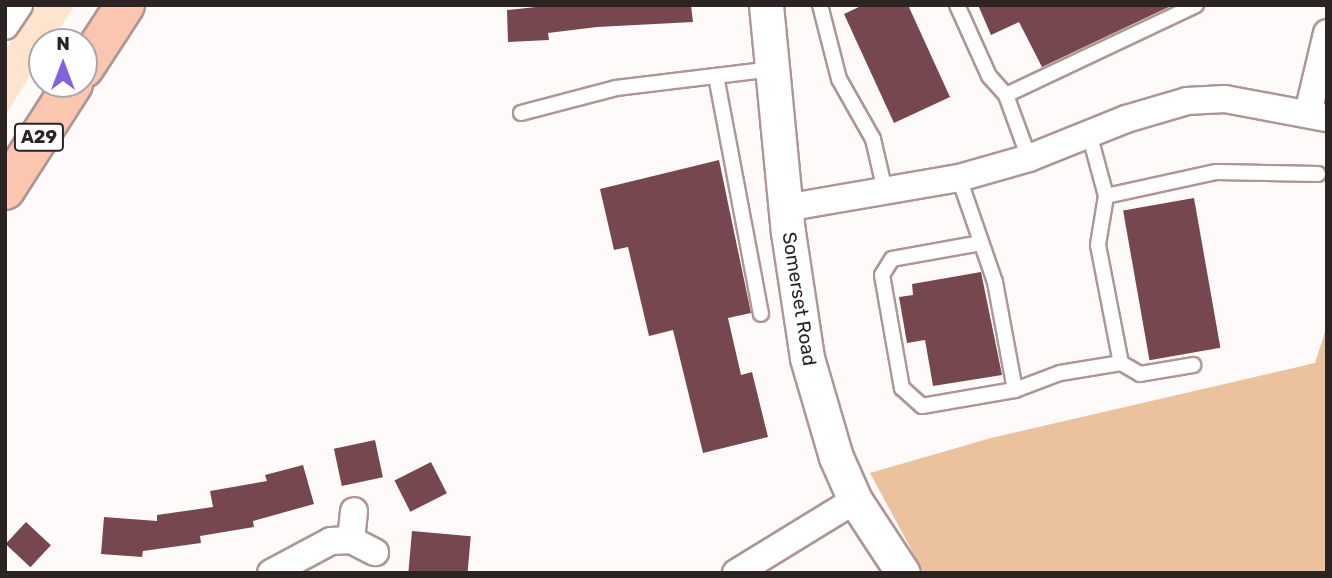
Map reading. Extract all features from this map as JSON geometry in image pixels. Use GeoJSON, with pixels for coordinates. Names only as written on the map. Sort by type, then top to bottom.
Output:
{"type":"FeatureCollection","features":[{"type":"Feature","properties":{"kind":"highway"},"geometry":{"type":"LineString","coordinates":[[98,46],[125,5]]}},
{"type":"Feature","properties":{"kind":"highway","name":"A29"},"geometry":{"type":"LineString","coordinates":[[5,190],[65,98]]}},
{"type":"Feature","properties":{"kind":"street"},"geometry":{"type":"LineString","coordinates":[[5,26],[19,5]]}},
{"type":"Feature","properties":{"kind":"street","name":"Somerset Road"},"geometry":{"type":"LineString","coordinates":[[766,5],[785,208],[807,358],[836,457],[855,500],[903,573]]}},
{"type":"Feature","properties":{"kind":"street"},"geometry":{"type":"LineString","coordinates":[[785,208],[959,178],[1029,158],[1089,134],[1187,101],[1226,99],[1317,115],[1327,33]]}},
{"type":"Feature","properties":{"kind":"street"},"geometry":{"type":"LineString","coordinates":[[736,573],[855,500]]}},
{"type":"Feature","properties":{"kind":"street"},"geometry":{"type":"LineString","coordinates":[[351,540],[354,511]]}},
{"type":"Feature","properties":{"kind":"street"},"geometry":{"type":"LineString","coordinates":[[271,573],[331,541],[351,540],[375,552]]}},
{"type":"Feature","properties":{"kind":"lane"},"geometry":{"type":"LineString","coordinates":[[820,5],[839,79],[873,139],[885,191]]}},
{"type":"Feature","properties":{"kind":"lane"},"geometry":{"type":"LineString","coordinates":[[957,5],[989,76],[1006,94],[1029,158]]}},
{"type":"Feature","properties":{"kind":"lane"},"geometry":{"type":"LineString","coordinates":[[1006,94],[1196,5]]}},
{"type":"Feature","properties":{"kind":"lane"},"geometry":{"type":"LineString","coordinates":[[521,113],[615,88],[773,69]]}},
{"type":"Feature","properties":{"kind":"lane"},"geometry":{"type":"LineString","coordinates":[[716,76],[761,314]]}},
{"type":"Feature","properties":{"kind":"lane"},"geometry":{"type":"LineString","coordinates":[[1089,134],[1106,196],[1098,245],[1121,363]]}},
{"type":"Feature","properties":{"kind":"lane"},"geometry":{"type":"LineString","coordinates":[[1106,196],[1216,172],[1318,174]]}},
{"type":"Feature","properties":{"kind":"lane"},"geometry":{"type":"LineString","coordinates":[[959,178],[995,282],[1015,390]]}},
{"type":"Feature","properties":{"kind":"lane"},"geometry":{"type":"LineString","coordinates":[[981,243],[892,259],[882,275],[902,387],[922,406],[1015,390],[1060,373],[1121,363],[1140,374],[1193,365]]}},
{"type":"Feature","properties":{"kind":"shaded area"},"geometry":{"type":"Polygon","coordinates":[[[37,5],[75,5],[60,28],[28,28],[28,79],[5,116],[5,50],[37,5]]]}},
{"type":"Feature","properties":{"kind":"shaded area"},"geometry":{"type":"Polygon","coordinates":[[[1327,326],[1327,573],[924,573],[870,473],[991,438],[1315,363],[1327,326]]]}},
{"type":"Feature","properties":{"kind":"building"},"geometry":{"type":"Polygon","coordinates":[[[555,5],[691,5],[693,22],[597,27],[548,33],[549,40],[508,42],[507,10],[555,5]]]}},
{"type":"Feature","properties":{"kind":"building"},"geometry":{"type":"Polygon","coordinates":[[[863,5],[908,5],[950,97],[894,123],[844,14],[863,5]]]}},
{"type":"Feature","properties":{"kind":"building"},"geometry":{"type":"Polygon","coordinates":[[[978,5],[1173,5],[1042,67],[1019,22],[991,35],[978,5]]]}},
{"type":"Feature","properties":{"kind":"building"},"geometry":{"type":"Polygon","coordinates":[[[719,160],[751,313],[728,318],[741,375],[752,372],[768,437],[703,453],[673,330],[649,336],[628,247],[614,250],[600,189],[719,160]]]}},
{"type":"Feature","properties":{"kind":"building"},"geometry":{"type":"Polygon","coordinates":[[[1194,198],[1220,348],[1149,360],[1123,211],[1194,198]]]}},
{"type":"Feature","properties":{"kind":"building"},"geometry":{"type":"Polygon","coordinates":[[[981,272],[1002,375],[933,386],[925,340],[907,343],[899,297],[913,295],[912,284],[981,272]]]}},
{"type":"Feature","properties":{"kind":"building"},"geometry":{"type":"Polygon","coordinates":[[[375,440],[383,477],[342,486],[334,449],[375,440]]]}},
{"type":"Feature","properties":{"kind":"building"},"geometry":{"type":"Polygon","coordinates":[[[431,462],[447,493],[410,512],[394,481],[431,462]]]}},
{"type":"Feature","properties":{"kind":"building"},"geometry":{"type":"Polygon","coordinates":[[[303,465],[314,504],[253,521],[254,527],[200,536],[201,543],[143,551],[142,557],[101,554],[104,517],[157,521],[157,515],[213,507],[210,491],[267,481],[265,475],[303,465]]]}},
{"type":"Feature","properties":{"kind":"building"},"geometry":{"type":"Polygon","coordinates":[[[26,522],[51,545],[30,567],[6,544],[26,522]]]}},
{"type":"Feature","properties":{"kind":"building"},"geometry":{"type":"Polygon","coordinates":[[[412,531],[471,536],[468,573],[408,573],[412,531]]]}}]}
